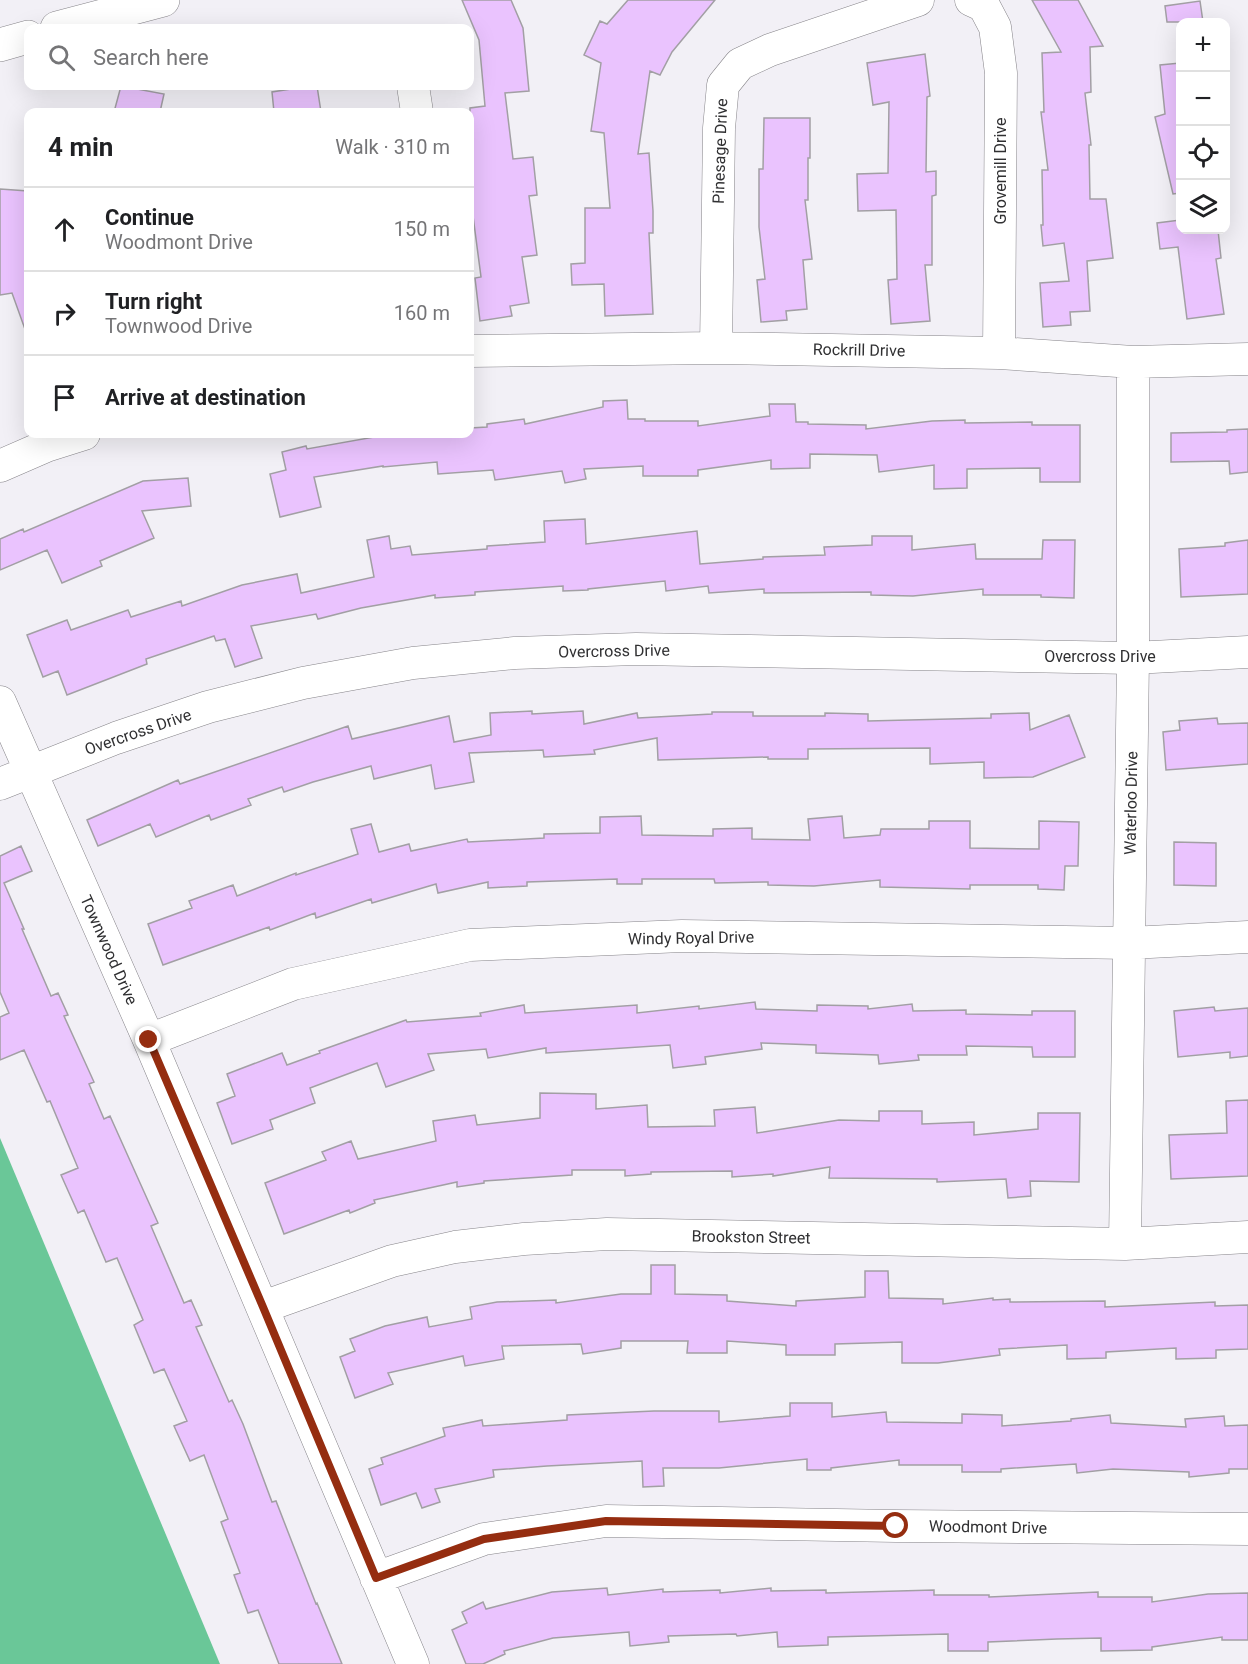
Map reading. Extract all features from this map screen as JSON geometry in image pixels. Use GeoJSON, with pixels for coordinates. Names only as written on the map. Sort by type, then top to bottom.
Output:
{"type":"FeatureCollection","features":[{"type":"Feature","properties":{"kind":"main road"},"geometry":{"type":"LineString","coordinates":[[70,24],[108,0]]}},
{"type":"Feature","properties":{"kind":"main road"},"geometry":{"type":"LineString","coordinates":[[72,24],[163,0]]}},
{"type":"Feature","properties":{"kind":"main road"},"geometry":{"type":"LineString","coordinates":[[0,45],[24,38]]}},
{"type":"Feature","properties":{"kind":"street","name":"Pinesage Drive"},"geometry":{"type":"LineString","coordinates":[[716,348],[719,128],[723,85],[740,64],[770,50],[918,0]]}},
{"type":"Feature","properties":{"kind":"street","name":"Grovemill Drive"},"geometry":{"type":"LineString","coordinates":[[971,0],[984,6],[995,27],[1001,73],[999,353]]}},
{"type":"Feature","properties":{"kind":"street"},"geometry":{"type":"LineString","coordinates":[[414,90],[416,108]]}},
{"type":"Feature","properties":{"kind":"street","name":"Rockrill Drive"},"geometry":{"type":"LineString","coordinates":[[474,351],[716,348],[999,353],[1133,362],[1248,359]]}},
{"type":"Feature","properties":{"kind":"street","name":"Waterloo Drive"},"geometry":{"type":"LineString","coordinates":[[1125,1244],[1133,658],[1133,362]]}},
{"type":"Feature","properties":{"kind":"street"},"geometry":{"type":"LineString","coordinates":[[0,466],[46,446],[71,438]]}},
{"type":"Feature","properties":{"kind":"street","name":"Overcross Drive"},"geometry":{"type":"LineString","coordinates":[[0,784],[116,738],[208,707],[303,683],[413,663],[515,653],[636,649],[1133,658],[1248,652]]}},
{"type":"Feature","properties":{"kind":"street","name":"Townwood Drive"},"geometry":{"type":"LineString","coordinates":[[0,702],[149,1040],[413,1664]]}},
{"type":"Feature","properties":{"kind":"street","name":"Windy Royal Drive"},"geometry":{"type":"LineString","coordinates":[[149,1040],[293,984],[470,945],[682,936],[1130,944],[1248,938]]}},
{"type":"Feature","properties":{"kind":"street","name":"Brookston Street"},"geometry":{"type":"LineString","coordinates":[[263,1307],[392,1261],[455,1247],[524,1239],[607,1234],[1125,1244],[1248,1237]]}},
{"type":"Feature","properties":{"kind":"street","name":"Woodmont Drive"},"geometry":{"type":"LineString","coordinates":[[376,1578],[484,1539],[606,1521],[919,1527],[1248,1529]]}},
{"type":"Feature","properties":{"kind":"green space"},"geometry":{"type":"Polygon","coordinates":[[[0,1138],[220,1664],[0,1664],[0,1138]]]}},
{"type":"Feature","properties":{"kind":"building"},"geometry":{"type":"Polygon","coordinates":[[[462,0],[511,0],[523,28],[529,91],[505,93],[513,159],[533,157],[537,195],[529,196],[537,255],[522,257],[529,303],[510,306],[512,316],[480,321],[475,278],[481,277],[474,224],[474,108],[470,108],[485,106],[479,40],[462,0]]]}},
{"type":"Feature","properties":{"kind":"building"},"geometry":{"type":"Polygon","coordinates":[[[628,0],[715,0],[672,52],[660,75],[650,71],[638,154],[649,153],[653,211],[653,233],[649,233],[653,314],[605,316],[604,284],[572,285],[571,264],[585,263],[585,208],[610,208],[604,133],[591,131],[601,63],[584,55],[600,21],[607,24],[628,0]]]}},
{"type":"Feature","properties":{"kind":"building"},"geometry":{"type":"Polygon","coordinates":[[[1032,0],[1078,0],[1103,46],[1090,47],[1091,92],[1085,93],[1091,145],[1089,145],[1090,199],[1106,199],[1113,258],[1087,261],[1090,311],[1070,312],[1071,325],[1043,327],[1040,283],[1069,281],[1064,243],[1043,246],[1041,225],[1043,225],[1042,170],[1048,170],[1041,112],[1044,112],[1042,53],[1061,52],[1032,0]]]}},
{"type":"Feature","properties":{"kind":"building"},"geometry":{"type":"Polygon","coordinates":[[[1200,1],[1202,18],[1176,18],[1176,22],[1167,22],[1165,6],[1200,1]]]}},
{"type":"Feature","properties":{"kind":"building"},"geometry":{"type":"Polygon","coordinates":[[[925,54],[930,96],[927,97],[926,172],[936,171],[936,195],[932,196],[932,265],[925,265],[930,321],[891,324],[888,280],[897,279],[896,210],[858,211],[857,174],[888,173],[889,102],[873,105],[867,63],[925,54]]]}},
{"type":"Feature","properties":{"kind":"building"},"geometry":{"type":"Polygon","coordinates":[[[1176,63],[1176,194],[1173,194],[1155,117],[1165,114],[1160,65],[1176,63]]]}},
{"type":"Feature","properties":{"kind":"building"},"geometry":{"type":"Polygon","coordinates":[[[120,90],[142,90],[164,94],[161,108],[115,108],[120,90]]]}},
{"type":"Feature","properties":{"kind":"building"},"geometry":{"type":"Polygon","coordinates":[[[318,90],[320,108],[274,108],[272,92],[318,90]]]}},
{"type":"Feature","properties":{"kind":"building"},"geometry":{"type":"Polygon","coordinates":[[[764,118],[810,118],[808,200],[805,200],[812,259],[803,260],[807,309],[786,311],[787,320],[761,322],[757,280],[765,279],[759,227],[759,169],[763,169],[764,118]]]}},
{"type":"Feature","properties":{"kind":"building"},"geometry":{"type":"Polygon","coordinates":[[[0,189],[24,191],[24,326],[12,293],[0,295],[0,189]]]}},
{"type":"Feature","properties":{"kind":"building"},"geometry":{"type":"Polygon","coordinates":[[[1176,221],[1176,234],[1218,234],[1221,258],[1216,259],[1224,314],[1187,319],[1178,247],[1160,249],[1157,223],[1176,221]]]}},
{"type":"Feature","properties":{"kind":"building"},"geometry":{"type":"Polygon","coordinates":[[[627,400],[628,419],[698,421],[698,426],[770,416],[769,404],[795,404],[796,422],[866,425],[866,429],[932,421],[965,420],[965,423],[1032,422],[1032,425],[1080,425],[1080,482],[1040,482],[1040,468],[967,469],[967,488],[934,489],[934,465],[879,472],[877,455],[810,454],[810,468],[771,469],[771,460],[698,470],[698,476],[643,476],[643,466],[584,469],[586,479],[565,483],[562,471],[495,480],[493,470],[438,474],[437,462],[383,466],[314,477],[321,507],[280,517],[270,474],[286,470],[282,452],[306,446],[307,449],[369,438],[474,438],[474,428],[487,427],[487,424],[524,419],[525,424],[603,407],[603,401],[627,400]]]}},
{"type":"Feature","properties":{"kind":"building"},"geometry":{"type":"Polygon","coordinates":[[[1248,429],[1248,472],[1230,474],[1229,461],[1171,462],[1171,433],[1227,432],[1227,430],[1248,429]]]}},
{"type":"Feature","properties":{"kind":"building"},"geometry":{"type":"Polygon","coordinates":[[[188,478],[191,506],[142,511],[154,538],[100,561],[102,566],[62,583],[47,550],[0,570],[0,539],[23,529],[24,532],[143,481],[188,478]]]}},
{"type":"Feature","properties":{"kind":"building"},"geometry":{"type":"Polygon","coordinates":[[[585,519],[586,544],[697,531],[700,564],[763,559],[763,557],[825,555],[824,547],[872,545],[872,536],[912,536],[912,550],[975,544],[976,559],[1042,559],[1043,540],[1075,540],[1074,598],[1041,597],[1041,595],[983,595],[983,589],[913,596],[871,595],[871,592],[764,593],[764,589],[709,593],[708,586],[666,591],[665,581],[588,590],[563,591],[563,586],[475,592],[475,595],[435,598],[435,595],[361,608],[318,619],[316,614],[251,626],[262,658],[235,667],[225,639],[216,641],[214,636],[146,659],[147,664],[67,695],[58,671],[43,677],[27,635],[67,620],[71,630],[128,610],[131,617],[181,601],[182,606],[242,585],[297,574],[301,593],[374,577],[367,540],[389,536],[391,549],[410,546],[412,555],[487,549],[487,546],[545,542],[544,521],[585,519]]]}},
{"type":"Feature","properties":{"kind":"building"},"geometry":{"type":"Polygon","coordinates":[[[1248,540],[1248,594],[1181,597],[1179,549],[1225,546],[1225,543],[1248,540]]]}},
{"type":"Feature","properties":{"kind":"building"},"geometry":{"type":"Polygon","coordinates":[[[532,711],[532,714],[583,711],[584,724],[637,713],[638,718],[712,714],[712,712],[753,712],[753,716],[868,714],[868,721],[991,718],[991,714],[1029,713],[1030,730],[1069,715],[1085,757],[1033,777],[984,778],[984,762],[930,764],[930,748],[808,749],[808,759],[768,759],[768,757],[658,760],[657,738],[594,750],[595,754],[544,757],[543,750],[469,753],[474,782],[435,789],[431,765],[374,779],[371,766],[284,792],[282,787],[248,799],[251,805],[211,820],[209,815],[156,837],[150,824],[98,846],[87,820],[178,780],[180,784],[348,726],[352,739],[449,716],[454,742],[491,735],[490,713],[532,711]]]}},
{"type":"Feature","properties":{"kind":"building"},"geometry":{"type":"Polygon","coordinates":[[[1217,718],[1218,724],[1248,723],[1248,764],[1166,770],[1163,732],[1180,730],[1179,721],[1217,718]]]}},
{"type":"Feature","properties":{"kind":"building"},"geometry":{"type":"Polygon","coordinates":[[[641,816],[642,835],[713,836],[713,829],[752,828],[752,839],[810,840],[808,819],[842,816],[844,838],[880,835],[881,829],[929,829],[929,821],[970,821],[970,848],[1039,849],[1039,821],[1079,822],[1078,866],[1065,866],[1064,890],[1038,889],[1038,885],[970,885],[970,889],[880,887],[880,880],[814,886],[768,885],[768,882],[715,883],[714,879],[642,879],[642,884],[617,884],[617,879],[527,882],[527,886],[488,888],[488,882],[438,893],[436,884],[372,903],[371,899],[316,918],[315,913],[163,965],[148,924],[192,908],[189,901],[233,885],[237,896],[296,873],[296,875],[358,854],[351,829],[371,824],[379,852],[409,844],[411,851],[467,839],[468,842],[544,838],[544,834],[600,833],[600,817],[641,816]]]}},
{"type":"Feature","properties":{"kind":"building"},"geometry":{"type":"Polygon","coordinates":[[[1174,842],[1216,843],[1216,886],[1174,885],[1174,842]]]}},
{"type":"Feature","properties":{"kind":"building"},"geometry":{"type":"Polygon","coordinates":[[[21,846],[32,871],[4,883],[24,929],[22,929],[51,996],[58,993],[68,1015],[64,1016],[94,1082],[89,1084],[104,1119],[110,1116],[158,1223],[151,1226],[184,1303],[191,1300],[202,1325],[196,1327],[229,1402],[232,1400],[243,1424],[272,1502],[276,1501],[342,1664],[279,1664],[258,1610],[248,1613],[234,1575],[240,1573],[221,1522],[228,1519],[204,1455],[190,1461],[174,1426],[187,1421],[164,1369],[154,1373],[134,1325],[143,1320],[117,1258],[106,1262],[84,1210],[78,1213],[61,1175],[78,1168],[50,1101],[47,1102],[24,1050],[0,1060],[0,1017],[9,1013],[0,992],[0,856],[21,846]]]}},
{"type":"Feature","properties":{"kind":"building"},"geometry":{"type":"Polygon","coordinates":[[[755,1002],[756,1009],[817,1011],[817,1005],[868,1006],[868,1009],[912,1004],[913,1011],[966,1010],[966,1014],[1032,1015],[1032,1011],[1075,1011],[1075,1057],[1033,1057],[1032,1047],[966,1046],[967,1055],[918,1055],[919,1060],[879,1064],[878,1055],[816,1053],[816,1045],[761,1043],[762,1049],[705,1057],[706,1064],[673,1068],[670,1045],[546,1053],[546,1048],[488,1058],[486,1049],[428,1054],[434,1070],[386,1087],[377,1063],[310,1088],[315,1103],[270,1120],[273,1129],[232,1144],[217,1103],[235,1096],[227,1074],[282,1053],[287,1065],[406,1020],[407,1022],[481,1016],[480,1013],[524,1005],[525,1013],[637,1005],[637,1013],[755,1002]]]}},
{"type":"Feature","properties":{"kind":"building"},"geometry":{"type":"Polygon","coordinates":[[[1214,1007],[1215,1011],[1248,1008],[1248,1056],[1230,1058],[1230,1052],[1178,1057],[1174,1011],[1214,1007]]]}},
{"type":"Feature","properties":{"kind":"building"},"geometry":{"type":"Polygon","coordinates":[[[540,1093],[596,1094],[596,1109],[647,1105],[648,1127],[715,1126],[714,1110],[755,1107],[757,1133],[839,1120],[879,1121],[879,1111],[922,1111],[922,1124],[974,1122],[974,1135],[1038,1129],[1038,1113],[1080,1113],[1079,1182],[1030,1181],[1031,1196],[1008,1198],[1006,1179],[937,1182],[937,1179],[829,1178],[830,1167],[773,1176],[773,1174],[732,1177],[732,1171],[651,1172],[651,1174],[625,1176],[625,1170],[572,1170],[572,1175],[484,1181],[484,1183],[457,1187],[457,1182],[374,1200],[375,1203],[350,1213],[349,1210],[284,1234],[265,1183],[326,1160],[322,1152],[351,1141],[358,1159],[436,1141],[433,1121],[475,1115],[477,1125],[540,1118],[540,1093]]]}},
{"type":"Feature","properties":{"kind":"building"},"geometry":{"type":"Polygon","coordinates":[[[1248,1100],[1248,1176],[1171,1179],[1169,1135],[1227,1133],[1226,1101],[1248,1100]]]}},
{"type":"Feature","properties":{"kind":"building"},"geometry":{"type":"Polygon","coordinates":[[[651,1265],[675,1265],[675,1294],[727,1295],[727,1301],[796,1306],[796,1301],[865,1297],[865,1271],[888,1271],[889,1298],[943,1299],[943,1304],[993,1298],[993,1300],[1010,1299],[1010,1302],[1105,1301],[1105,1307],[1215,1302],[1215,1306],[1248,1305],[1248,1349],[1216,1350],[1216,1358],[1176,1359],[1176,1348],[1106,1352],[1106,1358],[1067,1359],[1067,1345],[999,1349],[1000,1355],[938,1363],[902,1363],[902,1342],[835,1344],[835,1355],[786,1355],[786,1345],[727,1341],[727,1353],[687,1353],[688,1341],[621,1341],[621,1348],[583,1354],[581,1344],[502,1346],[504,1359],[465,1366],[463,1356],[388,1373],[393,1384],[355,1398],[340,1357],[355,1351],[350,1339],[385,1326],[427,1317],[429,1327],[472,1319],[470,1307],[497,1302],[556,1300],[556,1303],[621,1294],[651,1294],[651,1265]]]}},
{"type":"Feature","properties":{"kind":"building"},"geometry":{"type":"Polygon","coordinates":[[[790,1403],[832,1403],[832,1417],[886,1412],[887,1422],[962,1423],[962,1414],[1002,1415],[1002,1426],[1071,1421],[1071,1419],[1110,1415],[1111,1423],[1186,1427],[1185,1419],[1224,1416],[1225,1426],[1248,1425],[1248,1469],[1229,1469],[1229,1473],[1189,1477],[1189,1472],[1113,1469],[1077,1473],[1076,1464],[1001,1469],[1001,1472],[962,1472],[962,1465],[899,1465],[899,1460],[831,1468],[831,1470],[807,1470],[807,1459],[719,1468],[663,1468],[664,1486],[643,1487],[642,1461],[493,1470],[494,1477],[435,1489],[440,1502],[422,1508],[416,1493],[381,1505],[369,1469],[383,1464],[381,1458],[445,1436],[443,1428],[482,1420],[483,1426],[567,1420],[567,1415],[719,1411],[719,1422],[790,1416],[790,1403]]]}},
{"type":"Feature","properties":{"kind":"building"},"geometry":{"type":"Polygon","coordinates":[[[607,1588],[608,1595],[663,1589],[663,1592],[720,1590],[720,1593],[771,1588],[771,1591],[826,1590],[826,1593],[934,1590],[934,1595],[989,1595],[989,1597],[1098,1592],[1098,1597],[1152,1597],[1152,1602],[1208,1594],[1248,1593],[1248,1640],[1222,1640],[1222,1637],[1152,1647],[1152,1650],[1101,1651],[1101,1638],[1057,1639],[988,1642],[988,1651],[948,1651],[948,1634],[828,1637],[828,1645],[778,1647],[777,1632],[737,1636],[736,1634],[668,1636],[669,1642],[630,1646],[629,1632],[553,1638],[504,1651],[505,1654],[483,1664],[466,1664],[452,1630],[467,1623],[462,1612],[483,1602],[486,1609],[552,1592],[607,1588]]]}},
{"type":"Feature","properties":{"kind":"route"},"geometry":{"type":"LineString","coordinates":[[149,1040],[376,1578],[484,1539],[606,1521],[896,1526]]}}]}
